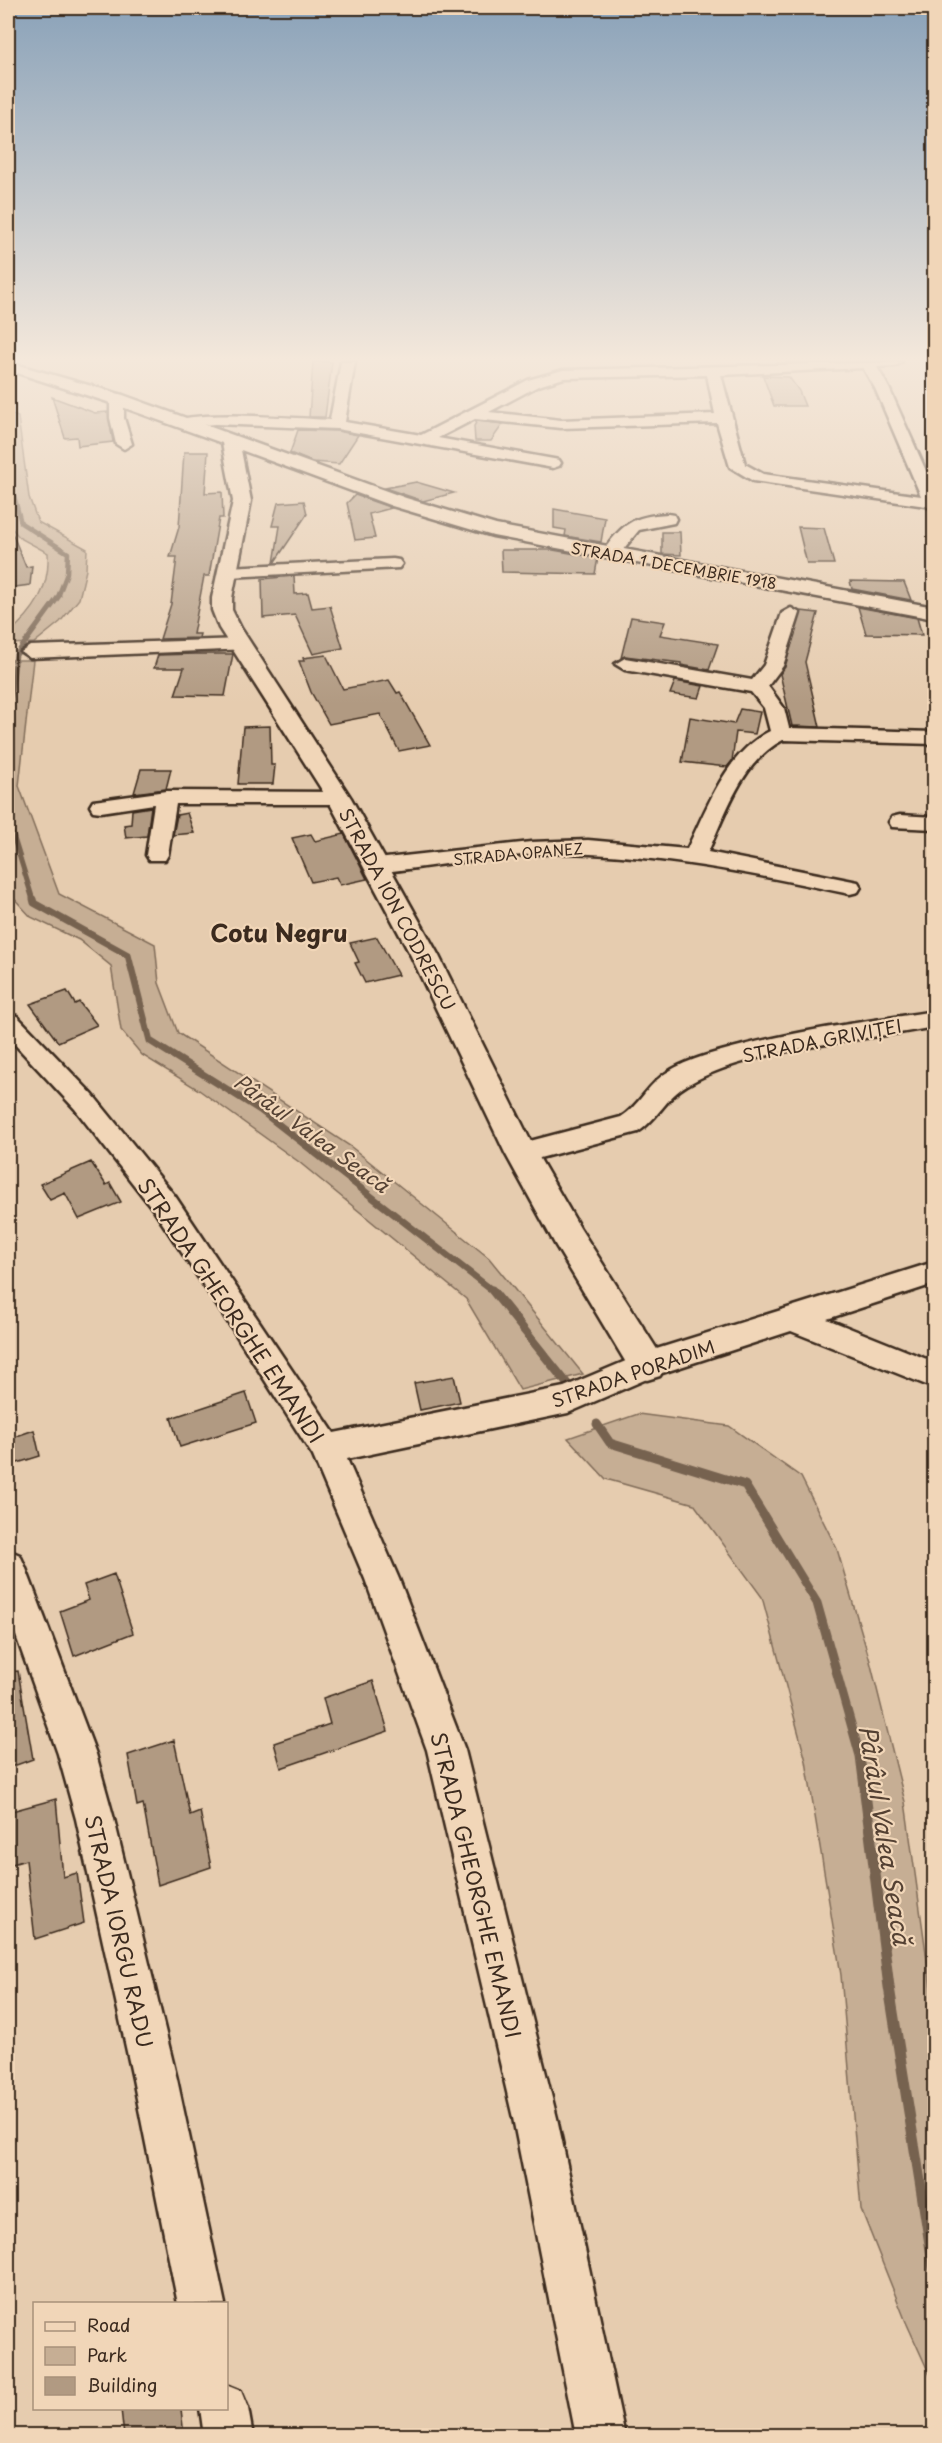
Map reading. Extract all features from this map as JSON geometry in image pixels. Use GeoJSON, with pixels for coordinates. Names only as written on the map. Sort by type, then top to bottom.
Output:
{"type":"FeatureCollection","features":[{"type":"Feature","properties":{"kind":"main road","name":"STRADA ION CODRESCU"},"geometry":{"type":"LineString","coordinates":[[237,476],[242,501],[222,610],[230,628],[339,798],[425,956],[520,1153],[568,1237],[647,1365]]}},
{"type":"Feature","properties":{"kind":"main road","name":"STRADA 1 DECEMBRIE 1918"},"geometry":{"type":"LineString","coordinates":[[330,476],[451,518],[539,541],[934,613]]}},
{"type":"Feature","properties":{"kind":"street"},"geometry":{"type":"LineString","coordinates":[[755,476],[934,504]]}},
{"type":"Feature","properties":{"kind":"street"},"geometry":{"type":"LineString","coordinates":[[921,476],[934,504]]}},
{"type":"Feature","properties":{"kind":"street"},"geometry":{"type":"LineString","coordinates":[[610,554],[632,525],[650,519],[668,519]]}},
{"type":"Feature","properties":{"kind":"street"},"geometry":{"type":"LineString","coordinates":[[228,572],[393,564]]}},
{"type":"Feature","properties":{"kind":"street"},"geometry":{"type":"LineString","coordinates":[[757,687],[773,666],[791,613]]}},
{"type":"Feature","properties":{"kind":"street"},"geometry":{"type":"LineString","coordinates":[[30,652],[242,645]]}},
{"type":"Feature","properties":{"kind":"street"},"geometry":{"type":"LineString","coordinates":[[625,664],[757,687],[767,693],[775,707],[780,734]]}},
{"type":"Feature","properties":{"kind":"street"},"geometry":{"type":"LineString","coordinates":[[695,856],[745,760],[765,741],[780,734],[934,738]]}},
{"type":"Feature","properties":{"kind":"street"},"geometry":{"type":"LineString","coordinates":[[157,855],[166,797]]}},
{"type":"Feature","properties":{"kind":"street"},"geometry":{"type":"LineString","coordinates":[[101,806],[166,797],[339,798]]}},
{"type":"Feature","properties":{"kind":"street"},"geometry":{"type":"LineString","coordinates":[[900,822],[934,823]]}},
{"type":"Feature","properties":{"kind":"street","name":"STRADA OPANEZ"},"geometry":{"type":"LineString","coordinates":[[377,866],[562,846],[695,856],[850,887]]}},
{"type":"Feature","properties":{"kind":"street","name":"STRADA GRIVIȚEI"},"geometry":{"type":"LineString","coordinates":[[520,1153],[629,1125],[640,1118],[656,1095],[674,1080],[692,1070],[727,1058],[774,1046],[934,1019]]}},
{"type":"Feature","properties":{"kind":"street","name":"STRADA GHEORGHE EMANDI"},"geometry":{"type":"LineString","coordinates":[[8,1022],[84,1102],[165,1204],[244,1321],[326,1449],[382,1579],[446,1750],[535,2118],[601,2436]]}},
{"type":"Feature","properties":{"kind":"street","name":"STRADA PORADIM"},"geometry":{"type":"LineString","coordinates":[[326,1449],[568,1400],[647,1365],[934,1273]]}},
{"type":"Feature","properties":{"kind":"street"},"geometry":{"type":"LineString","coordinates":[[794,1319],[934,1375]]}},
{"type":"Feature","properties":{"kind":"street","name":"STRADA IORGU RADU"},"geometry":{"type":"LineString","coordinates":[[8,1566],[76,1754],[95,1819],[155,2079],[202,2302]]}},
{"type":"Feature","properties":{"kind":"street"},"geometry":{"type":"LineString","coordinates":[[224,2410],[230,2436]]}},
{"type":"Feature","properties":{"kind":"green space"},"geometry":{"type":"Polygon","coordinates":[[[8,476],[26,476],[29,497],[38,522],[87,549],[86,570],[79,599],[60,622],[34,643],[8,644],[8,634],[33,608],[43,589],[48,553],[20,538],[8,524],[8,476]]]}},
{"type":"Feature","properties":{"kind":"green space"},"geometry":{"type":"Polygon","coordinates":[[[8,660],[33,660],[19,786],[59,894],[155,944],[159,983],[178,1033],[350,1146],[489,1258],[583,1374],[520,1390],[466,1299],[299,1162],[199,1090],[142,1055],[121,1030],[111,966],[79,940],[31,917],[9,893],[8,660]]]}},
{"type":"Feature","properties":{"kind":"green space"},"geometry":{"type":"Polygon","coordinates":[[[638,1414],[729,1426],[801,1477],[837,1549],[870,1661],[905,1802],[934,2010],[934,2384],[906,2322],[861,2209],[841,1975],[806,1761],[762,1597],[694,1504],[606,1479],[568,1438],[638,1414]]]}},
{"type":"Feature","properties":{"kind":"building"},"geometry":{"type":"Polygon","coordinates":[[[182,476],[206,476],[205,493],[222,492],[223,518],[219,518],[209,576],[204,576],[193,634],[200,634],[199,638],[160,639],[171,604],[177,557],[170,557],[179,527],[182,476]]]}},
{"type":"Feature","properties":{"kind":"building"},"geometry":{"type":"Polygon","coordinates":[[[416,482],[454,493],[423,501],[385,488],[416,482]]]}},
{"type":"Feature","properties":{"kind":"building"},"geometry":{"type":"Polygon","coordinates":[[[355,495],[392,508],[369,514],[375,538],[355,540],[347,503],[355,495]]]}},
{"type":"Feature","properties":{"kind":"building"},"geometry":{"type":"Polygon","coordinates":[[[304,501],[307,514],[274,563],[280,526],[272,526],[278,503],[304,501]]]}},
{"type":"Feature","properties":{"kind":"building"},"geometry":{"type":"Polygon","coordinates":[[[554,509],[605,518],[601,542],[565,536],[566,530],[554,528],[554,509]]]}},
{"type":"Feature","properties":{"kind":"building"},"geometry":{"type":"Polygon","coordinates":[[[8,523],[26,567],[32,566],[30,585],[8,588],[8,523]]]}},
{"type":"Feature","properties":{"kind":"building"},"geometry":{"type":"Polygon","coordinates":[[[798,527],[824,528],[834,564],[807,564],[798,527]]]}},
{"type":"Feature","properties":{"kind":"building"},"geometry":{"type":"Polygon","coordinates":[[[662,532],[680,532],[681,555],[662,554],[662,532]]]}},
{"type":"Feature","properties":{"kind":"building"},"geometry":{"type":"Polygon","coordinates":[[[501,550],[553,550],[598,558],[595,574],[502,572],[501,550]]]}},
{"type":"Feature","properties":{"kind":"building"},"geometry":{"type":"Polygon","coordinates":[[[294,576],[295,594],[308,593],[312,608],[330,606],[343,648],[313,654],[295,615],[263,618],[262,579],[294,576]]]}},
{"type":"Feature","properties":{"kind":"building"},"geometry":{"type":"Polygon","coordinates":[[[850,581],[904,582],[911,600],[852,589],[850,581]]]}},
{"type":"Feature","properties":{"kind":"building"},"geometry":{"type":"Polygon","coordinates":[[[858,607],[917,618],[922,635],[866,634],[858,607]]]}},
{"type":"Feature","properties":{"kind":"building"},"geometry":{"type":"Polygon","coordinates":[[[801,611],[818,613],[805,662],[820,727],[792,726],[780,674],[785,667],[801,611]]]}},
{"type":"Feature","properties":{"kind":"building"},"geometry":{"type":"Polygon","coordinates":[[[631,617],[665,622],[660,635],[718,644],[709,670],[681,665],[681,663],[625,656],[621,658],[631,617]]]}},
{"type":"Feature","properties":{"kind":"building"},"geometry":{"type":"Polygon","coordinates":[[[233,654],[225,696],[175,695],[184,668],[154,668],[158,655],[233,654]]]}},
{"type":"Feature","properties":{"kind":"building"},"geometry":{"type":"Polygon","coordinates":[[[326,655],[343,689],[389,680],[397,693],[400,692],[430,745],[399,751],[380,714],[329,724],[311,692],[299,661],[304,661],[303,658],[326,655]]]}},
{"type":"Feature","properties":{"kind":"building"},"geometry":{"type":"Polygon","coordinates":[[[675,681],[703,686],[699,698],[670,694],[675,681]]]}},
{"type":"Feature","properties":{"kind":"building"},"geometry":{"type":"Polygon","coordinates":[[[740,709],[760,712],[755,734],[736,732],[732,761],[727,767],[682,762],[690,717],[734,724],[740,709]]]}},
{"type":"Feature","properties":{"kind":"building"},"geometry":{"type":"Polygon","coordinates":[[[270,726],[271,765],[275,765],[273,784],[238,784],[243,727],[270,726]]]}},
{"type":"Feature","properties":{"kind":"building"},"geometry":{"type":"Polygon","coordinates":[[[141,769],[171,769],[166,789],[134,793],[141,769]]]}},
{"type":"Feature","properties":{"kind":"building"},"geometry":{"type":"Polygon","coordinates":[[[151,807],[147,836],[126,838],[124,825],[131,824],[132,810],[151,807]]]}},
{"type":"Feature","properties":{"kind":"building"},"geometry":{"type":"Polygon","coordinates":[[[187,813],[194,833],[173,835],[177,815],[187,813]]]}},
{"type":"Feature","properties":{"kind":"building"},"geometry":{"type":"Polygon","coordinates":[[[311,834],[315,841],[344,834],[367,879],[340,885],[336,877],[311,882],[292,838],[311,834]]]}},
{"type":"Feature","properties":{"kind":"building"},"geometry":{"type":"Polygon","coordinates":[[[377,937],[398,975],[365,983],[355,963],[359,962],[350,943],[377,937]]]}},
{"type":"Feature","properties":{"kind":"building"},"geometry":{"type":"Polygon","coordinates":[[[67,991],[75,1004],[79,1002],[97,1025],[58,1042],[30,1004],[67,991]]]}},
{"type":"Feature","properties":{"kind":"building"},"geometry":{"type":"Polygon","coordinates":[[[91,1162],[106,1185],[110,1183],[121,1202],[79,1219],[65,1193],[50,1200],[40,1184],[91,1162]]]}},
{"type":"Feature","properties":{"kind":"building"},"geometry":{"type":"Polygon","coordinates":[[[454,1376],[460,1402],[420,1410],[414,1383],[454,1376]]]}},
{"type":"Feature","properties":{"kind":"building"},"geometry":{"type":"Polygon","coordinates":[[[246,1393],[256,1423],[180,1447],[171,1418],[246,1393]]]}},
{"type":"Feature","properties":{"kind":"building"},"geometry":{"type":"Polygon","coordinates":[[[34,1430],[40,1456],[8,1466],[8,1439],[34,1430]]]}},
{"type":"Feature","properties":{"kind":"building"},"geometry":{"type":"Polygon","coordinates":[[[114,1574],[133,1633],[74,1656],[60,1611],[89,1600],[84,1585],[114,1574]]]}},
{"type":"Feature","properties":{"kind":"building"},"geometry":{"type":"Polygon","coordinates":[[[18,1671],[33,1759],[8,1768],[8,1672],[18,1671]]]}},
{"type":"Feature","properties":{"kind":"building"},"geometry":{"type":"Polygon","coordinates":[[[373,1681],[388,1731],[281,1768],[274,1743],[330,1724],[323,1698],[373,1681]]]}},
{"type":"Feature","properties":{"kind":"building"},"geometry":{"type":"Polygon","coordinates":[[[174,1740],[190,1815],[200,1811],[211,1867],[158,1885],[143,1804],[137,1806],[128,1755],[174,1740]]]}},
{"type":"Feature","properties":{"kind":"building"},"geometry":{"type":"Polygon","coordinates":[[[56,1799],[63,1877],[77,1873],[84,1923],[35,1939],[26,1860],[9,1865],[8,1812],[56,1799]]]}},
{"type":"Feature","properties":{"kind":"building"},"geometry":{"type":"Polygon","coordinates":[[[121,2410],[181,2410],[184,2436],[124,2436],[121,2410]]]}},
{"type":"Feature","properties":{"kind":"waterway","name":"Pârâul Valea Seacă"},"geometry":{"type":"LineString","coordinates":[[9,476],[21,523],[68,553],[67,573],[58,597]]}},
{"type":"Feature","properties":{"kind":"waterway","name":"Pârâul Valea Seacă"},"geometry":{"type":"LineString","coordinates":[[8,718],[16,655],[59,596]]}},
{"type":"Feature","properties":{"kind":"waterway","name":"Pârâul Valea Seacă"},"geometry":{"type":"LineString","coordinates":[[8,819],[33,900]]}},
{"type":"Feature","properties":{"kind":"waterway","name":"Pârâul Valea Seacă"},"geometry":{"type":"LineString","coordinates":[[33,899],[34,903],[128,955],[150,1041],[260,1110],[492,1291]]}},
{"type":"Feature","properties":{"kind":"waterway","name":"Pârâul Valea Seacă"},"geometry":{"type":"LineString","coordinates":[[492,1291],[569,1386]]}},
{"type":"Feature","properties":{"kind":"waterway","name":"Pârâul Valea Seacă"},"geometry":{"type":"LineString","coordinates":[[597,1424],[610,1443],[745,1485],[817,1603],[860,1756],[865,1795]]}},
{"type":"Feature","properties":{"kind":"waterway","name":"Pârâul Valea Seacă"},"geometry":{"type":"LineString","coordinates":[[865,1793],[889,1987],[934,2269]]}},
{"type":"Feature","properties":{"kind":"district","name":"Cotu Negru"},"geometry":{"type":"Point","coordinates":[279,932]}}]}
